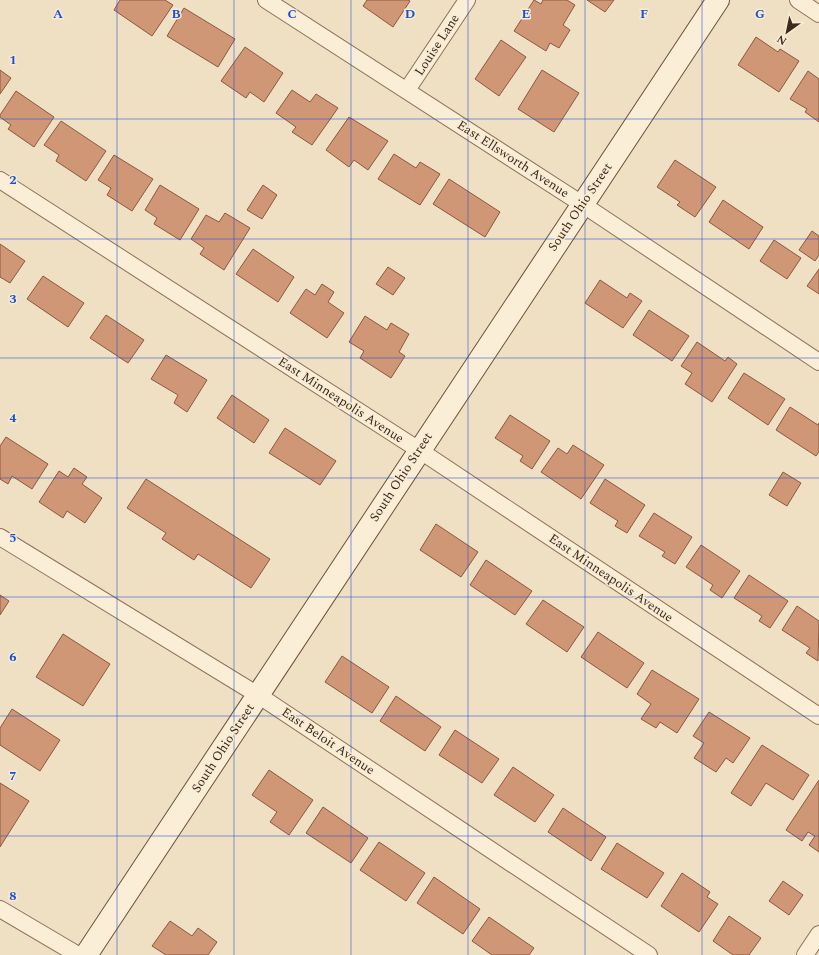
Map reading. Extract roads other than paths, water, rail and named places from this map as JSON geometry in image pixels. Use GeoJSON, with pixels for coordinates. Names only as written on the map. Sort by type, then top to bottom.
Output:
{"type":"FeatureCollection","features":[{"type":"Feature","properties":{"kind":"main road","name":"South Ohio Street"},"geometry":{"type":"LineString","coordinates":[[86,955],[718,0]]}},
{"type":"Feature","properties":{"kind":"street","name":"East Ellsworth Avenue"},"geometry":{"type":"LineString","coordinates":[[266,0],[582,204],[819,362]]}},
{"type":"Feature","properties":{"kind":"street","name":"Louise Lane"},"geometry":{"type":"LineString","coordinates":[[407,90],[467,0]]}},
{"type":"Feature","properties":{"kind":"street"},"geometry":{"type":"LineString","coordinates":[[798,0],[819,14]]}},
{"type":"Feature","properties":{"kind":"street","name":"East Minneapolis Avenue"},"geometry":{"type":"LineString","coordinates":[[0,180],[419,450],[819,716]]}},
{"type":"Feature","properties":{"kind":"street","name":"East Beloit Avenue"},"geometry":{"type":"LineString","coordinates":[[0,537],[258,695],[649,955]]}},
{"type":"Feature","properties":{"kind":"street"},"geometry":{"type":"LineString","coordinates":[[0,909],[78,955]]}},
{"type":"Feature","properties":{"kind":"street"},"geometry":{"type":"LineString","coordinates":[[805,955],[819,934]]}}]}
